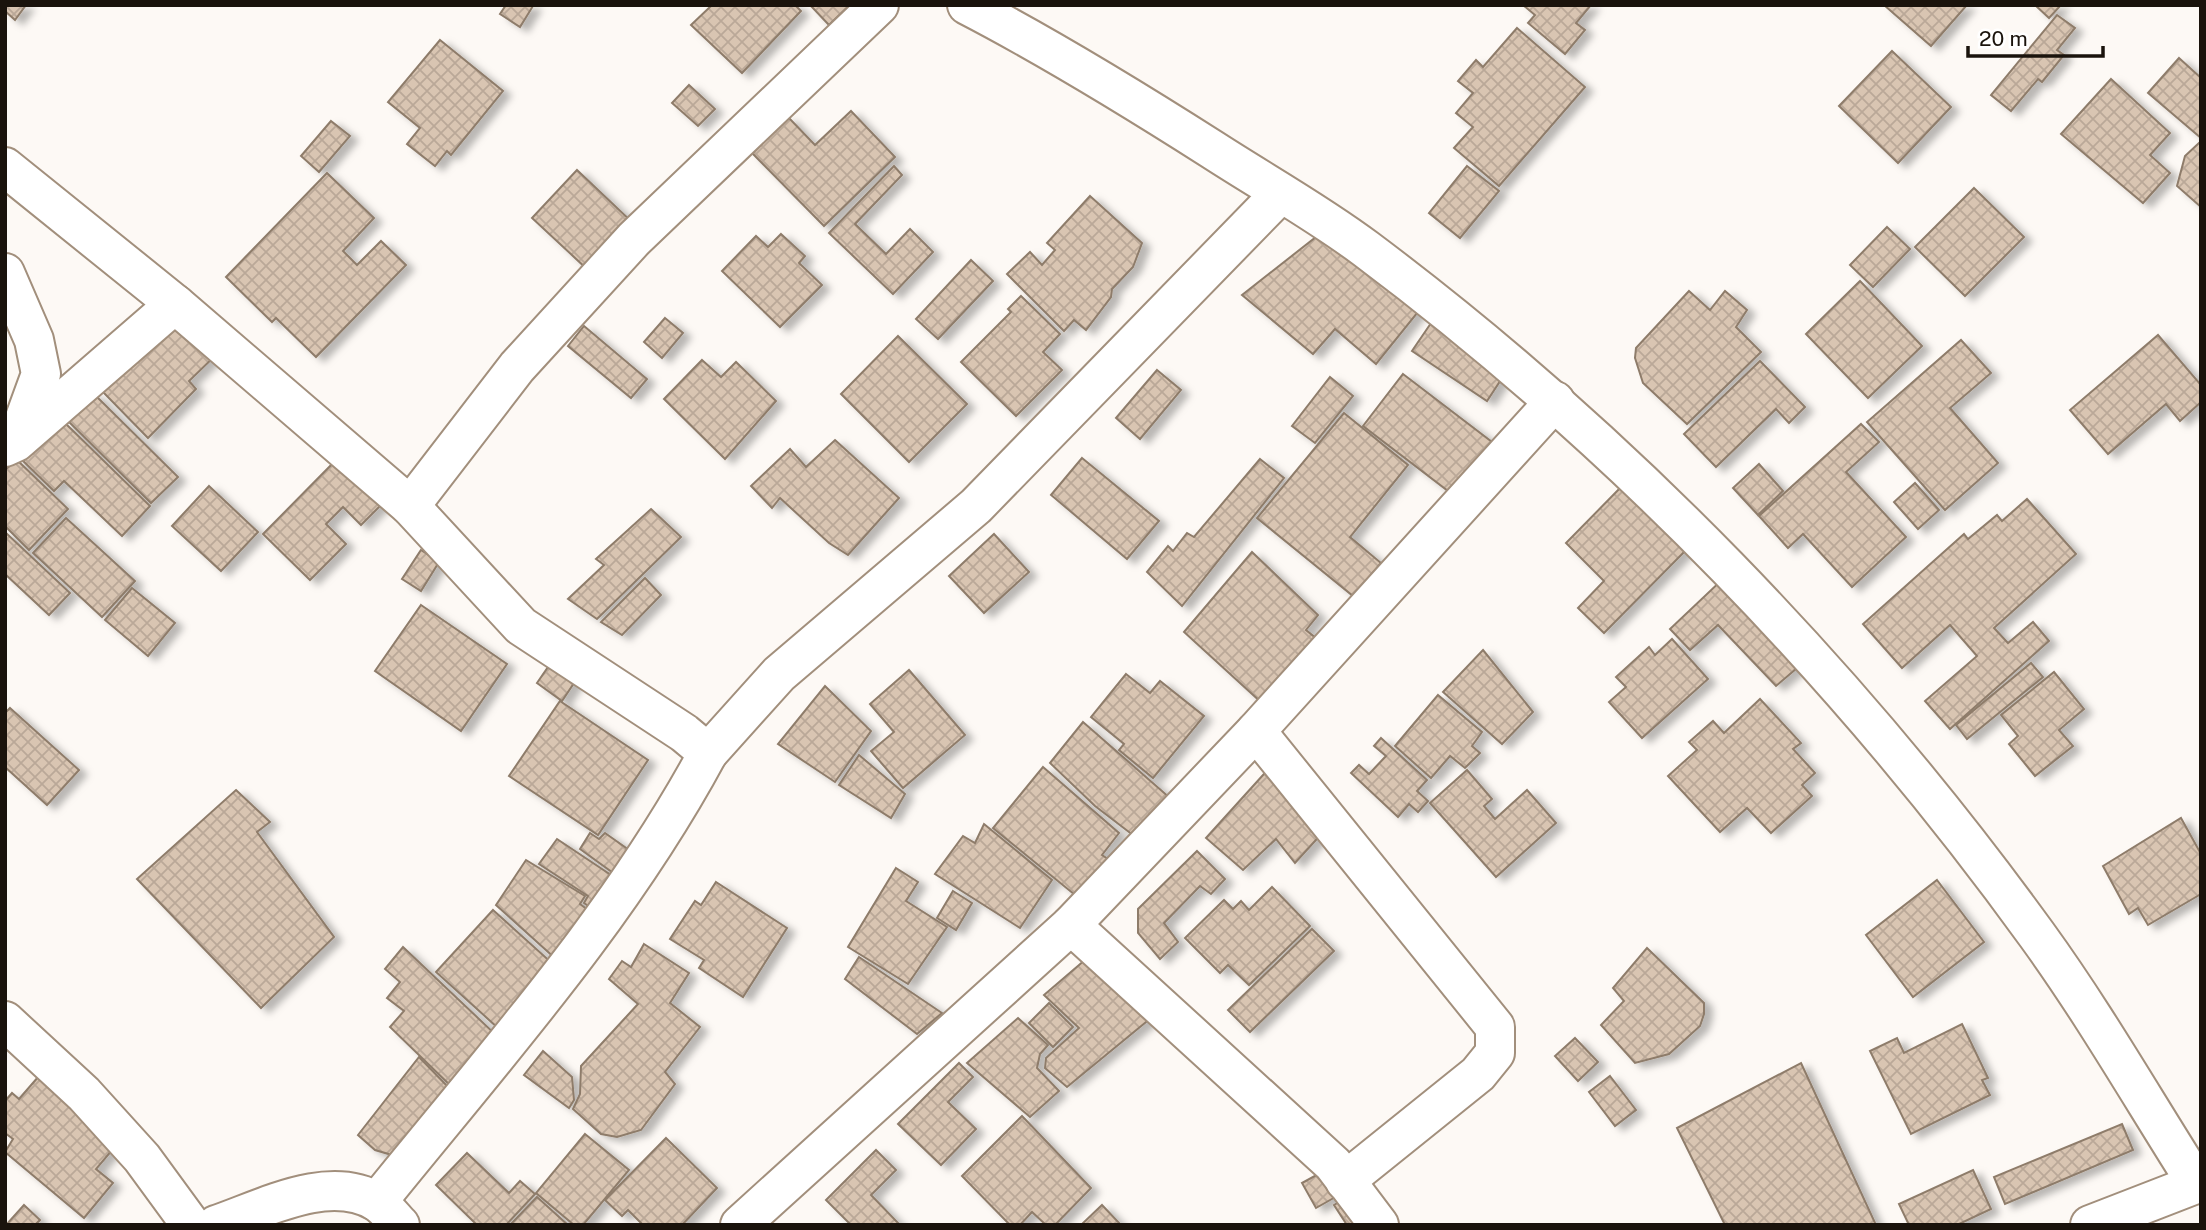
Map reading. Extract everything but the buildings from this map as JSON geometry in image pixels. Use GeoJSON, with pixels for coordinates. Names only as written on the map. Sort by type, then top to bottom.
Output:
{"type":"FeatureCollection","features":[{"type":"Feature","properties":{"kind":"street"},"geometry":{"type":"LineString","coordinates":[[410,506],[517,367],[634,239],[879,5]]}},
{"type":"Feature","properties":{"kind":"street"},"geometry":{"type":"LineString","coordinates":[[967,5],[1036,40],[1362,246],[1555,401],[1696,534],[1925,789],[2039,937],[2199,1183],[2090,1225]]}},
{"type":"Feature","properties":{"kind":"street"},"geometry":{"type":"LineString","coordinates":[[5,167],[175,304],[410,506],[520,626],[684,733],[708,753]]}},
{"type":"Feature","properties":{"kind":"street"},"geometry":{"type":"LineString","coordinates":[[216,1225],[291,1199],[344,1191],[388,1213],[676,813],[708,753],[779,674],[976,506],[1280,194]]}},
{"type":"Feature","properties":{"kind":"street"},"geometry":{"type":"LineString","coordinates":[[5,273],[34,340],[41,374],[10,444]]}},
{"type":"Feature","properties":{"kind":"street"},"geometry":{"type":"LineString","coordinates":[[10,444],[175,304]]}},
{"type":"Feature","properties":{"kind":"street"},"geometry":{"type":"LineString","coordinates":[[740,1225],[1071,925],[1256,731],[1555,401]]}},
{"type":"Feature","properties":{"kind":"street"},"geometry":{"type":"LineString","coordinates":[[1256,731],[1495,1027],[1495,1053],[1478,1074],[1345,1181]]}},
{"type":"Feature","properties":{"kind":"street"},"geometry":{"type":"LineString","coordinates":[[1071,925],[1332,1164],[1379,1225]]}},
{"type":"Feature","properties":{"kind":"street"},"geometry":{"type":"LineString","coordinates":[[5,1021],[84,1094],[142,1158],[191,1225]]}}]}
